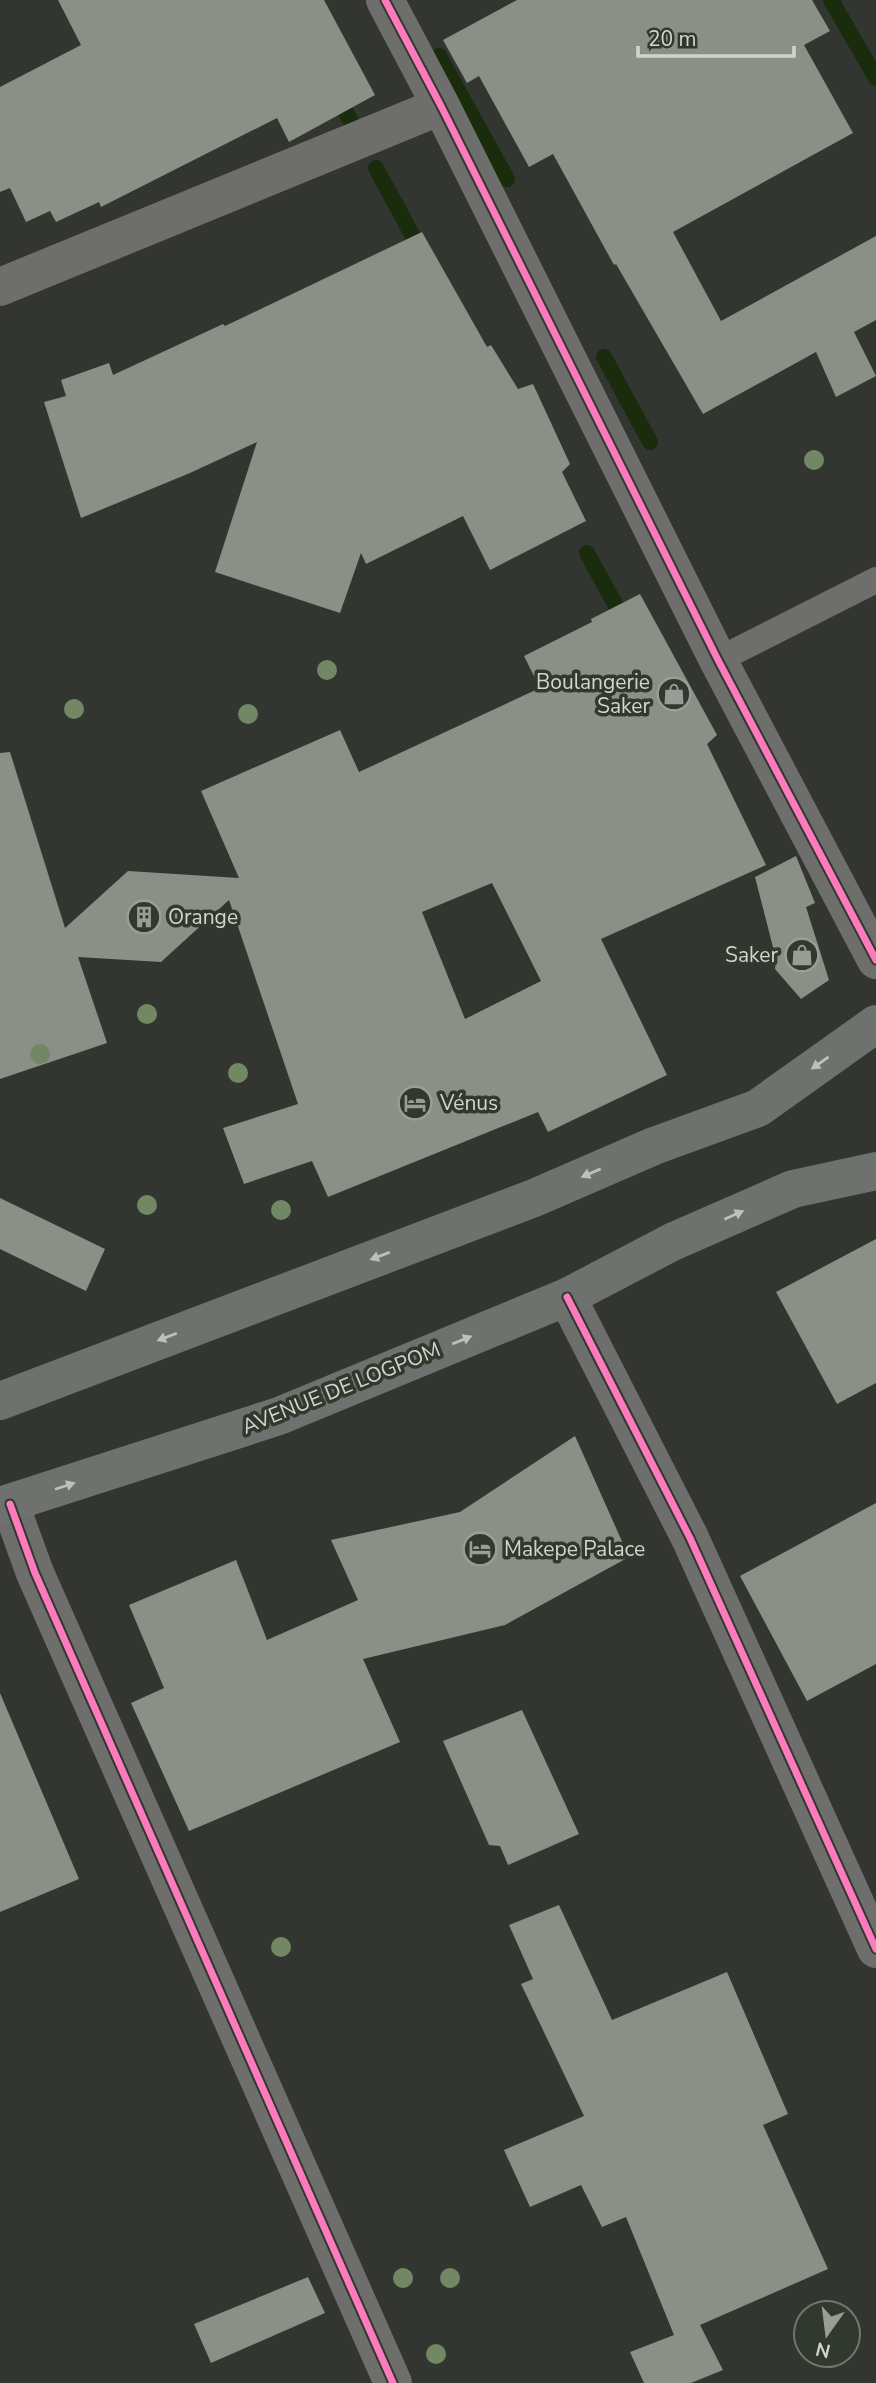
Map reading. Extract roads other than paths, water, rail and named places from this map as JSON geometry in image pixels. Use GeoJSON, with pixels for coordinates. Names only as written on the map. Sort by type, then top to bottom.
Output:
{"type":"FeatureCollection","features":[{"type":"Feature","properties":{"kind":"main road"},"geometry":{"type":"LineString","coordinates":[[0,1401],[521,1203],[654,1146],[758,1108],[876,1024]]}},
{"type":"Feature","properties":{"kind":"main road","name":"AVENUE DE LOGPOM"},"geometry":{"type":"LineString","coordinates":[[5,1505],[279,1416],[567,1297],[672,1242],[793,1189],[876,1171]]}},
{"type":"Feature","properties":{"kind":"street"},"geometry":{"type":"LineString","coordinates":[[385,0],[441,106],[718,660],[876,960]]}},
{"type":"Feature","properties":{"kind":"street"},"geometry":{"type":"LineString","coordinates":[[0,288],[441,106]]}},
{"type":"Feature","properties":{"kind":"street"},"geometry":{"type":"LineString","coordinates":[[567,1297],[690,1538],[876,1950]]}},
{"type":"Feature","properties":{"kind":"street"},"geometry":{"type":"LineString","coordinates":[[5,1505],[393,2383]]}},
{"type":"Feature","properties":{"kind":"lane"},"geometry":{"type":"LineString","coordinates":[[718,660],[876,580]]}},
{"type":"Feature","properties":{"kind":"waterway"},"geometry":{"type":"LineString","coordinates":[[831,0],[876,78]]}},
{"type":"Feature","properties":{"kind":"waterway"},"geometry":{"type":"LineString","coordinates":[[439,56],[507,179]]}},
{"type":"Feature","properties":{"kind":"waterway"},"geometry":{"type":"LineString","coordinates":[[335,92],[357,133]]}},
{"type":"Feature","properties":{"kind":"waterway"},"geometry":{"type":"LineString","coordinates":[[376,168],[423,255]]}},
{"type":"Feature","properties":{"kind":"waterway"},"geometry":{"type":"LineString","coordinates":[[604,357],[650,442]]}},
{"type":"Feature","properties":{"kind":"waterway"},"geometry":{"type":"LineString","coordinates":[[587,553],[626,624]]}},
{"type":"Feature","properties":{"kind":"place","name":"Boulangerie Saker"},"geometry":{"type":"Point","coordinates":[674,694]}},
{"type":"Feature","properties":{"kind":"place","name":"Orange"},"geometry":{"type":"Point","coordinates":[144,917]}},
{"type":"Feature","properties":{"kind":"place","name":"Saker"},"geometry":{"type":"Point","coordinates":[802,955]}},
{"type":"Feature","properties":{"kind":"place","name":"Vénus"},"geometry":{"type":"Point","coordinates":[415,1103]}},
{"type":"Feature","properties":{"kind":"place","name":"Makepe Palace"},"geometry":{"type":"Point","coordinates":[480,1549]}}]}
